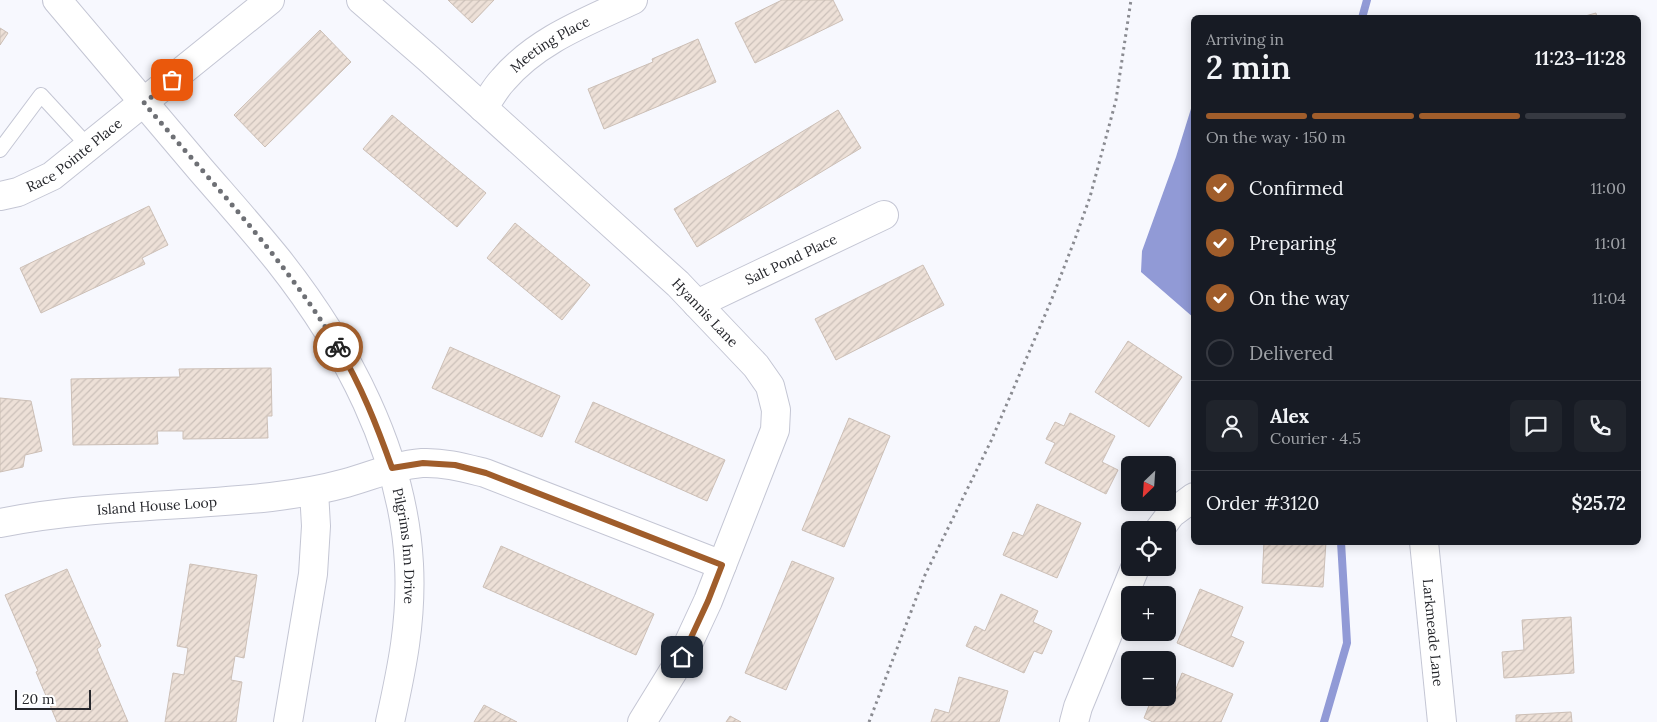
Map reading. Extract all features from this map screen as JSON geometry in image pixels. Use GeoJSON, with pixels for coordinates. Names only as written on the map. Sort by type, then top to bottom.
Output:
{"type":"FeatureCollection","features":[{"type":"Feature","properties":{"kind":"street","name":"Pilgrims Inn Drive"},"geometry":{"type":"LineString","coordinates":[[57,0],[278,260],[321,318],[349,365],[376,423],[392,468],[405,531],[409,563],[409,614],[403,664],[390,722]]}},
{"type":"Feature","properties":{"kind":"street","name":"Race Pointe Place"},"geometry":{"type":"LineString","coordinates":[[0,196],[18,192],[52,176],[270,0]]}},
{"type":"Feature","properties":{"kind":"street","name":"Hyannis Lane"},"geometry":{"type":"LineString","coordinates":[[361,0],[678,284],[756,366],[770,386],[776,410],[774,430],[708,601],[682,657],[642,722]]}},
{"type":"Feature","properties":{"kind":"street","name":"Meeting Place"},"geometry":{"type":"LineString","coordinates":[[483,108],[502,80],[526,57],[554,37],[633,0]]}},
{"type":"Feature","properties":{"kind":"street","name":"Salt Pond Place"},"geometry":{"type":"LineString","coordinates":[[697,304],[884,214]]}},
{"type":"Feature","properties":{"kind":"street","name":"Island House Loop"},"geometry":{"type":"LineString","coordinates":[[0,523],[39,516],[270,497],[314,491],[392,468],[423,463],[455,465],[486,473],[722,565]]}},
{"type":"Feature","properties":{"kind":"street"},"geometry":{"type":"LineString","coordinates":[[288,722],[313,574],[316,526],[314,491]]}},
{"type":"Feature","properties":{"kind":"street"},"geometry":{"type":"LineString","coordinates":[[1166,521],[1171,514],[1191,499]]}},
{"type":"Feature","properties":{"kind":"street","name":"Larkmeade Lane"},"geometry":{"type":"LineString","coordinates":[[1424,545],[1442,722]]}},
{"type":"Feature","properties":{"kind":"street"},"geometry":{"type":"LineString","coordinates":[[1074,722],[1078,707],[1132,576]]}},
{"type":"Feature","properties":{"kind":"lane"},"geometry":{"type":"LineString","coordinates":[[0,150],[41,95],[89,147]]}},
{"type":"Feature","properties":{"kind":"path"},"geometry":{"type":"LineString","coordinates":[[869,722],[926,575],[991,440],[1075,239],[1090,196],[1116,100],[1131,0]]}},
{"type":"Feature","properties":{"kind":"water"},"geometry":{"type":"Polygon","coordinates":[[[1191,109],[1191,315],[1141,272],[1142,251],[1176,157],[1191,109]]]}},
{"type":"Feature","properties":{"kind":"building"},"geometry":{"type":"Polygon","coordinates":[[[448,0],[494,0],[472,23],[448,0]]]}},
{"type":"Feature","properties":{"kind":"building"},"geometry":{"type":"Polygon","coordinates":[[[782,0],[833,0],[843,20],[755,63],[735,23],[782,0]]]}},
{"type":"Feature","properties":{"kind":"building"},"geometry":{"type":"Polygon","coordinates":[[[0,28],[8,33],[0,45],[0,28]]]}},
{"type":"Feature","properties":{"kind":"building"},"geometry":{"type":"Polygon","coordinates":[[[320,30],[351,62],[265,147],[234,115],[320,30]]]}},
{"type":"Feature","properties":{"kind":"building"},"geometry":{"type":"Polygon","coordinates":[[[698,39],[716,82],[604,129],[588,89],[653,62],[652,59],[698,39]]]}},
{"type":"Feature","properties":{"kind":"building"},"geometry":{"type":"Polygon","coordinates":[[[838,110],[861,148],[697,247],[674,209],[838,110]]]}},
{"type":"Feature","properties":{"kind":"building"},"geometry":{"type":"Polygon","coordinates":[[[392,115],[486,193],[457,227],[363,149],[392,115]]]}},
{"type":"Feature","properties":{"kind":"building"},"geometry":{"type":"Polygon","coordinates":[[[149,206],[168,245],[142,258],[145,264],[41,313],[20,268],[149,206]]]}},
{"type":"Feature","properties":{"kind":"building"},"geometry":{"type":"Polygon","coordinates":[[[515,223],[590,285],[562,320],[487,258],[515,223]]]}},
{"type":"Feature","properties":{"kind":"building"},"geometry":{"type":"Polygon","coordinates":[[[923,265],[944,305],[836,360],[815,319],[923,265]]]}},
{"type":"Feature","properties":{"kind":"building"},"geometry":{"type":"Polygon","coordinates":[[[1128,341],[1182,377],[1149,427],[1095,392],[1128,341]]]}},
{"type":"Feature","properties":{"kind":"building"},"geometry":{"type":"Polygon","coordinates":[[[450,347],[560,396],[542,437],[432,388],[450,347]]]}},
{"type":"Feature","properties":{"kind":"building"},"geometry":{"type":"Polygon","coordinates":[[[271,368],[272,416],[267,416],[268,438],[183,439],[183,431],[157,431],[158,444],[73,445],[71,379],[180,377],[179,369],[271,368]]]}},
{"type":"Feature","properties":{"kind":"building"},"geometry":{"type":"Polygon","coordinates":[[[0,398],[31,401],[42,451],[25,455],[23,467],[0,472],[0,398]]]}},
{"type":"Feature","properties":{"kind":"building"},"geometry":{"type":"Polygon","coordinates":[[[593,402],[725,460],[707,501],[575,442],[593,402]]]}},
{"type":"Feature","properties":{"kind":"building"},"geometry":{"type":"Polygon","coordinates":[[[1070,413],[1115,436],[1102,462],[1118,470],[1106,494],[1045,463],[1055,443],[1046,439],[1055,422],[1064,426],[1070,413]]]}},
{"type":"Feature","properties":{"kind":"building"},"geometry":{"type":"Polygon","coordinates":[[[849,418],[890,436],[844,547],[802,530],[849,418]]]}},
{"type":"Feature","properties":{"kind":"building"},"geometry":{"type":"Polygon","coordinates":[[[1037,504],[1081,523],[1057,578],[1003,555],[1013,532],[1023,536],[1037,504]]]}},
{"type":"Feature","properties":{"kind":"building"},"geometry":{"type":"Polygon","coordinates":[[[1264,545],[1326,545],[1323,587],[1262,583],[1264,545]]]}},
{"type":"Feature","properties":{"kind":"building"},"geometry":{"type":"Polygon","coordinates":[[[501,546],[654,614],[636,655],[483,587],[501,546]]]}},
{"type":"Feature","properties":{"kind":"building"},"geometry":{"type":"Polygon","coordinates":[[[792,561],[834,578],[786,690],[745,673],[792,561]]]}},
{"type":"Feature","properties":{"kind":"building"},"geometry":{"type":"Polygon","coordinates":[[[190,564],[257,575],[244,658],[235,656],[231,680],[242,682],[236,722],[165,722],[173,673],[184,675],[188,648],[177,646],[190,564]]]}},
{"type":"Feature","properties":{"kind":"building"},"geometry":{"type":"Polygon","coordinates":[[[67,569],[101,646],[97,649],[128,722],[57,722],[36,672],[38,671],[5,595],[67,569]]]}},
{"type":"Feature","properties":{"kind":"building"},"geometry":{"type":"Polygon","coordinates":[[[1200,589],[1243,607],[1231,636],[1244,642],[1233,667],[1177,643],[1200,589]]]}},
{"type":"Feature","properties":{"kind":"building"},"geometry":{"type":"Polygon","coordinates":[[[1001,594],[1038,611],[1033,622],[1052,631],[1042,654],[1034,651],[1024,673],[966,646],[975,626],[985,631],[1001,594]]]}},
{"type":"Feature","properties":{"kind":"building"},"geometry":{"type":"Polygon","coordinates":[[[1571,617],[1574,673],[1504,678],[1502,652],[1524,650],[1522,620],[1571,617]]]}},
{"type":"Feature","properties":{"kind":"building"},"geometry":{"type":"Polygon","coordinates":[[[1182,673],[1233,694],[1221,722],[1153,722],[1144,718],[1149,706],[1176,706],[1176,689],[1182,673]]]}},
{"type":"Feature","properties":{"kind":"building"},"geometry":{"type":"Polygon","coordinates":[[[959,677],[1008,691],[999,722],[931,722],[935,709],[949,713],[959,677]]]}},
{"type":"Feature","properties":{"kind":"building"},"geometry":{"type":"Polygon","coordinates":[[[484,705],[517,722],[474,722],[484,705]]]}},
{"type":"Feature","properties":{"kind":"building"},"geometry":{"type":"Polygon","coordinates":[[[1571,712],[1572,722],[1516,722],[1516,715],[1571,712]]]}},
{"type":"Feature","properties":{"kind":"building"},"geometry":{"type":"Polygon","coordinates":[[[730,716],[741,722],[726,722],[730,716]]]}},
{"type":"Feature","properties":{"kind":"waterway"},"geometry":{"type":"LineString","coordinates":[[1363,15],[1367,0]]}},
{"type":"Feature","properties":{"kind":"waterway"},"geometry":{"type":"LineString","coordinates":[[1324,722],[1347,643],[1341,545]]}},
{"type":"Feature","properties":{"kind":"way so far"},"geometry":{"type":"LineString","coordinates":[[172,80],[144,103],[278,260],[321,318],[338,347]]}},
{"type":"Feature","properties":{"kind":"route"},"geometry":{"type":"LineString","coordinates":[[338,347],[349,365],[376,423],[392,468],[423,463],[455,465],[486,473],[722,565],[708,601],[682,657]]}}]}
